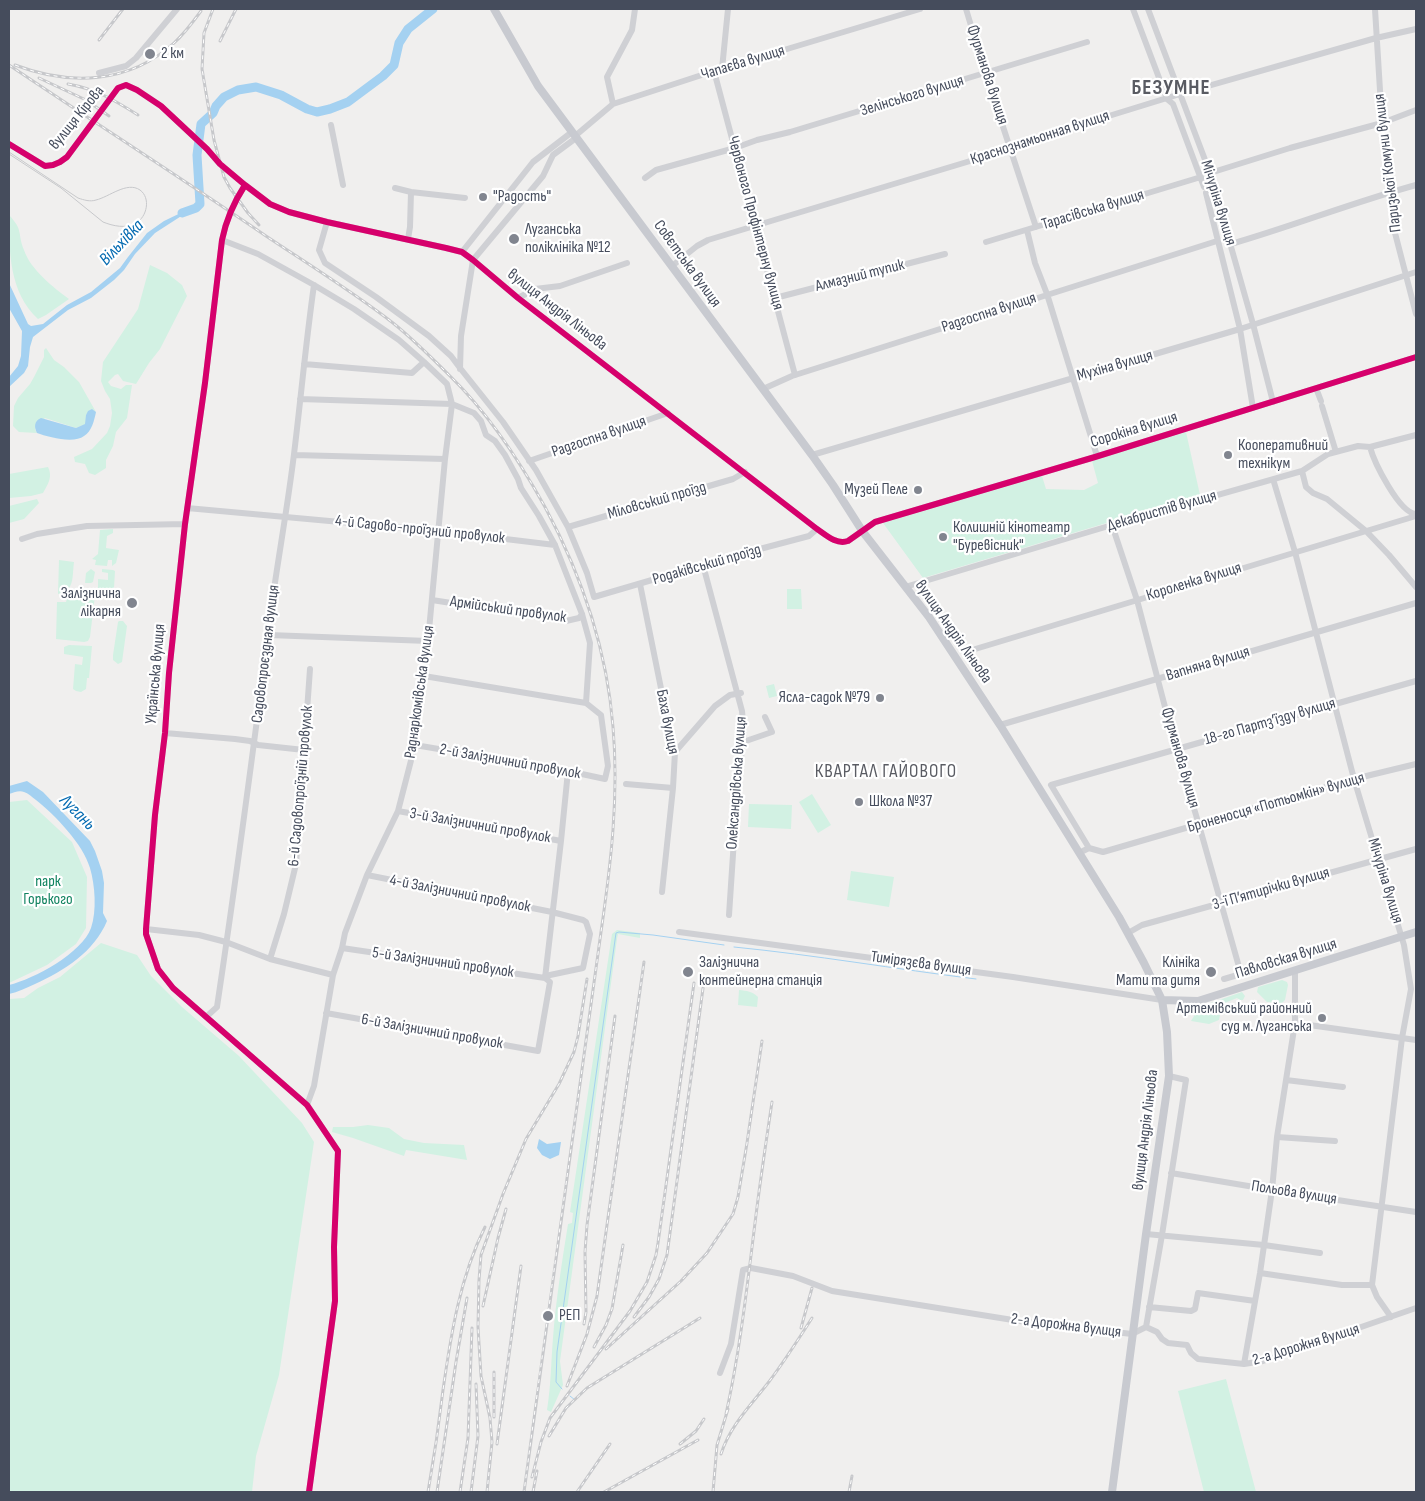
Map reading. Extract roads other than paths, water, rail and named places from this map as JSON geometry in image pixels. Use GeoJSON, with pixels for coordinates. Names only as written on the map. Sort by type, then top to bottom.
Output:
{"type":"FeatureCollection","features":[{"type":"Feature","properties":{"kind":"main road","name":"Совєтська вулиця"},"geometry":{"type":"LineString","coordinates":[[494,9],[538,86],[812,455],[863,532]]}},
{"type":"Feature","properties":{"kind":"main road","name":"вулиця Андрія Ліньова"},"geometry":{"type":"LineString","coordinates":[[863,532],[929,618],[1000,726],[1128,933],[1162,1000],[1167,1032],[1169,1076],[1132,1334],[1112,1492]]}},
{"type":"Feature","properties":{"kind":"main road","name":"Павловская вулиця"},"geometry":{"type":"LineString","coordinates":[[1162,1000],[1198,1001],[1416,932]]}},
{"type":"Feature","properties":{"kind":"street"},"geometry":{"type":"LineString","coordinates":[[99,73],[126,66],[136,58],[177,9]]}},
{"type":"Feature","properties":{"kind":"street"},"geometry":{"type":"LineString","coordinates":[[613,104],[607,77],[632,30],[635,9]]}},
{"type":"Feature","properties":{"kind":"street"},"geometry":{"type":"LineString","coordinates":[[722,69],[728,9]]}},
{"type":"Feature","properties":{"kind":"street","name":"Чапаєва вулиця"},"geometry":{"type":"LineString","coordinates":[[473,260],[543,176],[553,155],[613,104],[714,71],[920,9]]}},
{"type":"Feature","properties":{"kind":"street","name":"Фурманова вулиця"},"geometry":{"type":"LineString","coordinates":[[966,9],[1036,227]]}},
{"type":"Feature","properties":{"kind":"street","name":"Мічуріна вулиця"},"geometry":{"type":"LineString","coordinates":[[1133,9],[1166,99],[1173,104],[1202,177],[1240,329],[1253,408]]}},
{"type":"Feature","properties":{"kind":"street","name":"Мічуріна вулиця"},"geometry":{"type":"LineString","coordinates":[[1148,9],[1210,173],[1273,402]]}},
{"type":"Feature","properties":{"kind":"street","name":"Паризької Комуни вулиця"},"geometry":{"type":"LineString","coordinates":[[1375,9],[1382,122],[1395,233],[1416,314]]}},
{"type":"Feature","properties":{"kind":"street","name":"Краснознамьонная вулиця"},"geometry":{"type":"LineString","coordinates":[[672,266],[697,246],[708,240],[755,225],[1010,149],[1180,94],[1376,38],[1416,29]]}},
{"type":"Feature","properties":{"kind":"street","name":"Зелінського вулиця"},"geometry":{"type":"LineString","coordinates":[[645,178],[656,170],[982,75],[985,72],[1087,42]]}},
{"type":"Feature","properties":{"kind":"street","name":"Червоного Профінтерну вулиця"},"geometry":{"type":"LineString","coordinates":[[714,71],[796,375]]}},
{"type":"Feature","properties":{"kind":"street","name":"вулиця Кірова"},"geometry":{"type":"LineString","coordinates":[[9,144],[45,166],[60,162],[67,157],[118,88],[126,85],[161,106],[186,129]]}},
{"type":"Feature","properties":{"kind":"street"},"geometry":{"type":"LineString","coordinates":[[1210,173],[1382,122],[1416,110]]}},
{"type":"Feature","properties":{"kind":"street"},"geometry":{"type":"LineString","coordinates":[[331,125],[343,184]]}},
{"type":"Feature","properties":{"kind":"street","name":"вулиця Андрія Ліньова"},"geometry":{"type":"LineString","coordinates":[[186,129],[220,164],[270,204],[288,212],[327,222],[462,252],[518,298],[817,529],[835,541],[843,543],[863,532]]}},
{"type":"Feature","properties":{"kind":"street","name":"Чапаєва вулиця"},"geometry":{"type":"LineString","coordinates":[[462,252],[533,162],[575,135]]}},
{"type":"Feature","properties":{"kind":"street","name":"Тарасівська вулиця"},"geometry":{"type":"LineString","coordinates":[[986,242],[1202,177]]}},
{"type":"Feature","properties":{"kind":"street","name":"Українська вулиця"},"geometry":{"type":"LineString","coordinates":[[245,185],[236,198],[225,226],[222,240],[205,383],[185,524],[155,816],[146,934],[158,970],[174,988],[306,1105],[338,1151],[334,1247],[335,1301],[309,1492]]}},
{"type":"Feature","properties":{"kind":"street"},"geometry":{"type":"LineString","coordinates":[[1231,244],[1416,185]]}},
{"type":"Feature","properties":{"kind":"street"},"geometry":{"type":"LineString","coordinates":[[395,188],[412,192],[466,198]]}},
{"type":"Feature","properties":{"kind":"street"},"geometry":{"type":"LineString","coordinates":[[408,239],[412,192]]}},
{"type":"Feature","properties":{"kind":"street"},"geometry":{"type":"LineString","coordinates":[[327,222],[319,250],[325,263],[416,326],[443,350],[503,422],[536,470],[568,527]]}},
{"type":"Feature","properties":{"kind":"street"},"geometry":{"type":"LineString","coordinates":[[1026,230],[1035,263],[1048,294],[1097,456]]}},
{"type":"Feature","properties":{"kind":"street"},"geometry":{"type":"LineString","coordinates":[[222,240],[258,254],[354,309],[399,340],[424,362],[412,373],[304,364]]}},
{"type":"Feature","properties":{"kind":"street","name":"Радгоспна вулиця"},"geometry":{"type":"LineString","coordinates":[[763,389],[796,375],[1217,241]]}},
{"type":"Feature","properties":{"kind":"street","name":"Алмазний тупик"},"geometry":{"type":"LineString","coordinates":[[775,298],[945,254]]}},
{"type":"Feature","properties":{"kind":"street"},"geometry":{"type":"LineString","coordinates":[[460,369],[461,336],[473,260]]}},
{"type":"Feature","properties":{"kind":"street"},"geometry":{"type":"LineString","coordinates":[[518,298],[535,290],[560,286],[627,263]]}},
{"type":"Feature","properties":{"kind":"street","name":"Мухіна вулиця"},"geometry":{"type":"LineString","coordinates":[[812,455],[1240,329],[1416,272]]}},
{"type":"Feature","properties":{"kind":"street","name":"Садовопроєздная вулиця"},"geometry":{"type":"LineString","coordinates":[[206,1017],[216,1007],[226,942],[294,455],[314,285]]}},
{"type":"Feature","properties":{"kind":"street","name":"Сорокіна вулиця"},"geometry":{"type":"LineString","coordinates":[[863,532],[875,522],[1097,456],[1416,357]]}},
{"type":"Feature","properties":{"kind":"street","name":"Раднаркомівська вулиця"},"geometry":{"type":"LineString","coordinates":[[306,1105],[314,1086],[333,975],[345,933],[367,875],[398,811],[415,745],[428,641],[452,404],[447,384],[424,362]]}},
{"type":"Feature","properties":{"kind":"street"},"geometry":{"type":"LineString","coordinates":[[1316,388],[1336,452]]}},
{"type":"Feature","properties":{"kind":"street"},"geometry":{"type":"LineString","coordinates":[[300,399],[452,404],[474,413],[481,421],[486,435],[495,441],[505,455],[518,478],[521,488],[555,545],[582,614],[590,643],[586,704],[424,676]]}},
{"type":"Feature","properties":{"kind":"street","name":"Радгоспна вулиця"},"geometry":{"type":"LineString","coordinates":[[529,461],[668,413]]}},
{"type":"Feature","properties":{"kind":"street","name":"Декабристів вулиця"},"geometry":{"type":"LineString","coordinates":[[905,587],[1302,471],[1328,454],[1358,446],[1370,447],[1416,435]]}},
{"type":"Feature","properties":{"kind":"street"},"geometry":{"type":"LineString","coordinates":[[1370,447],[1372,455],[1393,493],[1406,510],[1416,515]]}},
{"type":"Feature","properties":{"kind":"street"},"geometry":{"type":"LineString","coordinates":[[294,455],[445,459]]}},
{"type":"Feature","properties":{"kind":"street"},"geometry":{"type":"LineString","coordinates":[[1302,471],[1306,487],[1313,493],[1327,499],[1366,531],[1416,587]]}},
{"type":"Feature","properties":{"kind":"street","name":"Міловський проїзд"},"geometry":{"type":"LineString","coordinates":[[568,527],[733,479],[745,472]]}},
{"type":"Feature","properties":{"kind":"street","name":"Мічуріна вулиця"},"geometry":{"type":"LineString","coordinates":[[1273,479],[1295,552],[1354,779],[1401,936],[1414,989],[1402,1038],[1372,1285]]}},
{"type":"Feature","properties":{"kind":"street","name":"4-й Садово-проїзний провулок"},"geometry":{"type":"LineString","coordinates":[[187,508],[439,531],[555,545]]}},
{"type":"Feature","properties":{"kind":"street","name":"Короленка вулиця"},"geometry":{"type":"LineString","coordinates":[[972,650],[1416,515]]}},
{"type":"Feature","properties":{"kind":"street"},"geometry":{"type":"LineString","coordinates":[[22,538],[87,526],[185,524]]}},
{"type":"Feature","properties":{"kind":"street","name":"Фурманова вулиця"},"geometry":{"type":"LineString","coordinates":[[1112,525],[1137,600],[1176,749],[1241,974],[1224,979]]}},
{"type":"Feature","properties":{"kind":"street","name":"Родаківський проїзд"},"geometry":{"type":"LineString","coordinates":[[568,527],[587,573],[594,597],[809,536],[817,529]]}},
{"type":"Feature","properties":{"kind":"street","name":"Олександрівська вулиця"},"geometry":{"type":"LineString","coordinates":[[703,565],[730,666],[740,693],[742,712],[743,742],[737,794],[729,915]]}},
{"type":"Feature","properties":{"kind":"street","name":"Баха вулиця"},"geometry":{"type":"LineString","coordinates":[[640,584],[673,748],[676,752],[662,892]]}},
{"type":"Feature","properties":{"kind":"street","name":"Армійський провулок"},"geometry":{"type":"LineString","coordinates":[[432,600],[566,621],[579,618],[582,614]]}},
{"type":"Feature","properties":{"kind":"street","name":"Вапняна вулиця"},"geometry":{"type":"LineString","coordinates":[[1000,726],[1416,603]]}},
{"type":"Feature","properties":{"kind":"street"},"geometry":{"type":"LineString","coordinates":[[269,635],[428,641]]}},
{"type":"Feature","properties":{"kind":"street","name":"6-й Садовопроїзній провулок"},"geometry":{"type":"LineString","coordinates":[[270,959],[284,914],[296,864],[310,669]]}},
{"type":"Feature","properties":{"kind":"street","name":"18-го Партз’їзду вулиця"},"geometry":{"type":"LineString","coordinates":[[1089,848],[1051,785],[1416,681]]}},
{"type":"Feature","properties":{"kind":"street"},"geometry":{"type":"LineString","coordinates":[[676,752],[715,706],[730,695],[740,693]]}},
{"type":"Feature","properties":{"kind":"street","name":"2-й Залізничний провулок"},"geometry":{"type":"LineString","coordinates":[[415,745],[605,778],[608,766],[601,715],[586,704]]}},
{"type":"Feature","properties":{"kind":"street"},"geometry":{"type":"LineString","coordinates":[[743,742],[772,732],[765,717]]}},
{"type":"Feature","properties":{"kind":"street"},"geometry":{"type":"LineString","coordinates":[[165,733],[235,739],[250,741],[255,744],[304,750]]}},
{"type":"Feature","properties":{"kind":"street","name":"Броненосця «Потьомкін» вулиця"},"geometry":{"type":"LineString","coordinates":[[1079,853],[1089,848],[1103,852],[1354,779],[1416,764]]}},
{"type":"Feature","properties":{"kind":"street"},"geometry":{"type":"LineString","coordinates":[[545,978],[568,771]]}},
{"type":"Feature","properties":{"kind":"street"},"geometry":{"type":"LineString","coordinates":[[626,784],[673,788]]}},
{"type":"Feature","properties":{"kind":"street","name":"3-й Залізничний провулок"},"geometry":{"type":"LineString","coordinates":[[398,811],[561,841]]}},
{"type":"Feature","properties":{"kind":"street","name":"3-ї П’ятирічки вулиця"},"geometry":{"type":"LineString","coordinates":[[1128,933],[1142,925],[1416,849]]}},
{"type":"Feature","properties":{"kind":"street","name":"4-й Залізничний провулок"},"geometry":{"type":"LineString","coordinates":[[367,875],[552,912],[586,922],[590,934],[583,968],[550,974],[545,978]]}},
{"type":"Feature","properties":{"kind":"street"},"geometry":{"type":"LineString","coordinates":[[146,929],[199,935],[226,942],[270,959],[333,975]]}},
{"type":"Feature","properties":{"kind":"street","name":"Тимірязєва вулиця"},"geometry":{"type":"LineString","coordinates":[[679,932],[1013,977],[1162,1000]]}},
{"type":"Feature","properties":{"kind":"street","name":"5-й Залізничний провулок"},"geometry":{"type":"LineString","coordinates":[[342,948],[545,978]]}},
{"type":"Feature","properties":{"kind":"street"},"geometry":{"type":"LineString","coordinates":[[1244,1364],[1260,1273],[1272,1190],[1277,1137],[1295,1023],[1295,971]]}},
{"type":"Feature","properties":{"kind":"street","name":"6-й Залізничний провулок"},"geometry":{"type":"LineString","coordinates":[[326,1013],[538,1051],[550,982],[545,978]]}},
{"type":"Feature","properties":{"kind":"street"},"geometry":{"type":"LineString","coordinates":[[1295,1023],[1416,1040]]}},
{"type":"Feature","properties":{"kind":"street"},"geometry":{"type":"LineString","coordinates":[[1132,1334],[1146,1327],[1186,1080],[1169,1076]]}},
{"type":"Feature","properties":{"kind":"street"},"geometry":{"type":"LineString","coordinates":[[1286,1080],[1343,1087]]}},
{"type":"Feature","properties":{"kind":"street"},"geometry":{"type":"LineString","coordinates":[[1277,1137],[1335,1141]]}},
{"type":"Feature","properties":{"kind":"street","name":"Польова вулиця"},"geometry":{"type":"LineString","coordinates":[[1171,1173],[1416,1212]]}},
{"type":"Feature","properties":{"kind":"street"},"geometry":{"type":"LineString","coordinates":[[1146,1234],[1264,1245],[1320,1254]]}},
{"type":"Feature","properties":{"kind":"street","name":"2-а Дорожна вулиця"},"geometry":{"type":"LineString","coordinates":[[720,1373],[731,1344],[743,1270],[750,1268],[793,1276],[806,1283],[832,1292],[1132,1334]]}},
{"type":"Feature","properties":{"kind":"street"},"geometry":{"type":"LineString","coordinates":[[1260,1273],[1342,1285],[1372,1285],[1377,1298],[1391,1317]]}},
{"type":"Feature","properties":{"kind":"street"},"geometry":{"type":"LineString","coordinates":[[1149,1307],[1191,1311],[1194,1310],[1198,1293],[1255,1301]]}},
{"type":"Feature","properties":{"kind":"street","name":"2-а Дорожня вулиця"},"geometry":{"type":"LineString","coordinates":[[1146,1327],[1157,1332],[1168,1343],[1186,1345],[1191,1354],[1198,1359],[1244,1364],[1263,1361],[1416,1308]]}},
{"type":"Feature","properties":{"kind":"water"},"geometry":{"type":"Polygon","coordinates":[[[193,207],[193,211],[186,213],[155,233],[114,280],[91,298],[68,310],[33,337],[28,366],[24,373],[9,387],[9,377],[18,366],[21,356],[22,331],[9,308],[9,283],[28,324],[31,326],[43,324],[67,305],[91,292],[120,268],[147,233],[164,221],[193,207]]]}},
{"type":"Feature","properties":{"kind":"water"},"geometry":{"type":"Polygon","coordinates":[[[92,409],[96,412],[92,426],[87,434],[80,438],[68,440],[54,438],[37,433],[36,431],[36,422],[41,418],[76,428],[85,424],[86,415],[92,409]]]}},
{"type":"Feature","properties":{"kind":"water"},"geometry":{"type":"Polygon","coordinates":[[[27,781],[43,792],[90,841],[102,871],[104,883],[103,913],[107,921],[94,942],[67,967],[46,979],[9,994],[9,985],[44,971],[78,947],[91,928],[95,906],[90,868],[75,840],[43,806],[28,794],[20,791],[9,794],[9,786],[27,781]]]}},
{"type":"Feature","properties":{"kind":"water"},"geometry":{"type":"Polygon","coordinates":[[[539,1139],[547,1144],[561,1142],[559,1155],[550,1159],[542,1155],[537,1148],[539,1139]]]}},
{"type":"Feature","properties":{"kind":"waterway","name":"Вільхівка"},"geometry":{"type":"LineString","coordinates":[[182,213],[196,208],[200,204],[197,155],[201,124],[213,113],[224,97],[238,90],[256,87],[281,95],[307,109],[317,112],[348,102],[383,76],[394,65],[399,43],[408,29],[433,9]]}},
{"type":"Feature","properties":{"kind":"waterway"},"geometry":{"type":"LineString","coordinates":[[562,1389],[556,1382],[557,1352],[616,933],[653,935],[724,945]]}},
{"type":"Feature","properties":{"kind":"waterway"},"geometry":{"type":"LineString","coordinates":[[734,947],[976,979]]}},
{"type":"Feature","properties":{"kind":"waterway"},"geometry":{"type":"LineString","coordinates":[[570,1396],[575,1400]]}},
{"type":"Feature","properties":{"kind":"tram line"},"geometry":{"type":"LineString","coordinates":[[9,152],[78,198],[94,201],[124,188],[129,187],[140,190],[146,198],[145,212],[140,220],[128,226],[115,226],[103,222],[61,188],[9,154]]}},
{"type":"Feature","properties":{"kind":"railway"},"geometry":{"type":"LineString","coordinates":[[99,40],[123,9]]}},
{"type":"Feature","properties":{"kind":"railway"},"geometry":{"type":"LineString","coordinates":[[213,9],[204,33],[202,69],[214,140],[224,177],[248,213],[259,225]]}},
{"type":"Feature","properties":{"kind":"railway"},"geometry":{"type":"LineString","coordinates":[[220,41],[236,9]]}},
{"type":"Feature","properties":{"kind":"railway"},"geometry":{"type":"LineString","coordinates":[[15,65],[36,72],[78,78],[118,74],[138,67],[157,57],[178,39],[201,11]]}},
{"type":"Feature","properties":{"kind":"railway"},"geometry":{"type":"LineString","coordinates":[[9,65],[346,289],[393,323],[415,342],[478,406],[514,455],[545,507],[581,586],[598,641],[610,698],[615,753],[613,830],[605,906],[524,1492]]}},
{"type":"Feature","properties":{"kind":"railway"},"geometry":{"type":"LineString","coordinates":[[39,78],[86,100],[109,116]]}},
{"type":"Feature","properties":{"kind":"railway"},"geometry":{"type":"LineString","coordinates":[[68,84],[104,96],[138,115]]}},
{"type":"Feature","properties":{"kind":"railway"},"geometry":{"type":"LineString","coordinates":[[567,1386],[587,1334],[597,1296],[644,962]]}},
{"type":"Feature","properties":{"kind":"railway"},"geometry":{"type":"LineString","coordinates":[[487,1492],[492,1442],[490,1418],[481,1376],[478,1327],[481,1255],[503,1194],[526,1139],[559,1084],[574,1052],[587,979]]}},
{"type":"Feature","properties":{"kind":"railway"},"geometry":{"type":"LineString","coordinates":[[634,1317],[649,1297],[659,1279],[667,1255],[704,981]]}},
{"type":"Feature","properties":{"kind":"railway"},"geometry":{"type":"LineString","coordinates":[[532,1477],[541,1442],[550,1418],[630,1311],[647,1282],[656,1255],[694,983]]}},
{"type":"Feature","properties":{"kind":"railway"},"geometry":{"type":"LineString","coordinates":[[584,1324],[586,1312],[585,1252],[587,1225],[615,1016]]}},
{"type":"Feature","properties":{"kind":"railway"},"geometry":{"type":"LineString","coordinates":[[606,1349],[681,1281],[707,1253],[733,1214],[738,1197],[762,1041]]}},
{"type":"Feature","properties":{"kind":"railway"},"geometry":{"type":"LineString","coordinates":[[726,1414],[743,1319],[772,1102]]}},
{"type":"Feature","properties":{"kind":"railway"},"geometry":{"type":"LineString","coordinates":[[483,1306],[506,1209]]}},
{"type":"Feature","properties":{"kind":"railway"},"geometry":{"type":"LineString","coordinates":[[428,1492],[449,1348],[458,1306],[469,1266],[485,1227]]}},
{"type":"Feature","properties":{"kind":"railway"},"geometry":{"type":"LineString","coordinates":[[594,1347],[612,1309],[623,1245]]}},
{"type":"Feature","properties":{"kind":"railway"},"geometry":{"type":"LineString","coordinates":[[497,1444],[521,1266]]}},
{"type":"Feature","properties":{"kind":"railway"},"geometry":{"type":"LineString","coordinates":[[801,1328],[812,1288]]}},
{"type":"Feature","properties":{"kind":"railway"},"geometry":{"type":"LineString","coordinates":[[437,1492],[467,1298]]}},
{"type":"Feature","properties":{"kind":"railway"},"geometry":{"type":"LineString","coordinates":[[549,1436],[566,1408],[587,1388],[700,1318]]}},
{"type":"Feature","properties":{"kind":"railway"},"geometry":{"type":"LineString","coordinates":[[721,1454],[735,1425],[780,1367],[812,1318]]}},
{"type":"Feature","properties":{"kind":"railway"},"geometry":{"type":"LineString","coordinates":[[460,1492],[468,1438],[472,1328]]}},
{"type":"Feature","properties":{"kind":"railway"},"geometry":{"type":"LineString","coordinates":[[494,1372],[494,1417]]}},
{"type":"Feature","properties":{"kind":"railway"},"geometry":{"type":"LineString","coordinates":[[471,1492],[478,1436],[476,1384]]}},
{"type":"Feature","properties":{"kind":"railway"},"geometry":{"type":"LineString","coordinates":[[713,1492],[717,1445],[728,1409]]}},
{"type":"Feature","properties":{"kind":"railway"},"geometry":{"type":"LineString","coordinates":[[680,1444],[696,1431],[704,1419]]}},
{"type":"Feature","properties":{"kind":"railway"},"geometry":{"type":"LineString","coordinates":[[604,1492],[698,1440]]}},
{"type":"Feature","properties":{"kind":"railway"},"geometry":{"type":"LineString","coordinates":[[577,1492],[610,1444]]}},
{"type":"Feature","properties":{"kind":"railway"},"geometry":{"type":"LineString","coordinates":[[533,1492],[537,1471]]}},
{"type":"Feature","properties":{"kind":"railway"},"geometry":{"type":"LineString","coordinates":[[849,1492],[852,1476]]}},
{"type":"Feature","properties":{"kind":"place","name":"2 км"},"geometry":{"type":"Point","coordinates":[150,54]}},
{"type":"Feature","properties":{"kind":"place","name":"\"Радость\""},"geometry":{"type":"Point","coordinates":[483,197]}},
{"type":"Feature","properties":{"kind":"place","name":"Луганська поліклініка №12"},"geometry":{"type":"Point","coordinates":[514,239]}},
{"type":"Feature","properties":{"kind":"place","name":"Кооперативний технікум"},"geometry":{"type":"Point","coordinates":[1228,455]}},
{"type":"Feature","properties":{"kind":"place","name":"Музей Пеле"},"geometry":{"type":"Point","coordinates":[918,490]}},
{"type":"Feature","properties":{"kind":"place","name":"Колишній кінотеатр \"Буревісник\""},"geometry":{"type":"Point","coordinates":[943,537]}},
{"type":"Feature","properties":{"kind":"place","name":"Залізнична лікарня"},"geometry":{"type":"Point","coordinates":[132,603]}},
{"type":"Feature","properties":{"kind":"place","name":"Ясла-садок №79"},"geometry":{"type":"Point","coordinates":[880,698]}},
{"type":"Feature","properties":{"kind":"place","name":"Школа №37"},"geometry":{"type":"Point","coordinates":[859,802]}},
{"type":"Feature","properties":{"kind":"place","name":"Залізнична контейнерна станція"},"geometry":{"type":"Point","coordinates":[688,972]}},
{"type":"Feature","properties":{"kind":"place","name":"Клініка Мати та дитя"},"geometry":{"type":"Point","coordinates":[1211,972]}},
{"type":"Feature","properties":{"kind":"place","name":"Артемівський районний суд м. Луганська"},"geometry":{"type":"Point","coordinates":[1322,1018]}},
{"type":"Feature","properties":{"kind":"place","name":"РЕП"},"geometry":{"type":"Point","coordinates":[548,1316]}},
{"type":"Feature","properties":{"kind":"district","name":"БЕЗУМНЕ"},"geometry":{"type":"Point","coordinates":[1171,89]}},
{"type":"Feature","properties":{"kind":"district","name":"КВАРТАЛ ГАЙОВОГО"},"geometry":{"type":"Point","coordinates":[886,772]}},
{"type":"Feature","properties":{"kind":"water label","name":"Лугань"},"geometry":{"type":"Point","coordinates":[77,813]}},
{"type":"Feature","properties":{"kind":"park label","name":"парк Горького"},"geometry":{"type":"Point","coordinates":[48,891]}}]}
